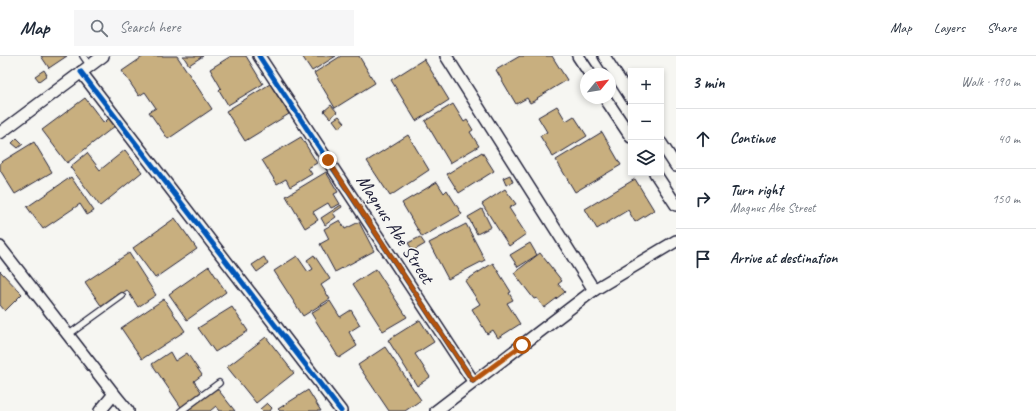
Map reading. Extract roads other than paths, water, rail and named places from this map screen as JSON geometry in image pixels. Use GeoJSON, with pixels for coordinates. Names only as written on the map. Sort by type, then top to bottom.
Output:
{"type":"FeatureCollection","features":[{"type":"Feature","properties":{"kind":"street"},"geometry":{"type":"LineString","coordinates":[[0,133],[102,56]]}},
{"type":"Feature","properties":{"kind":"street","name":"Magnus Abe Street"},"geometry":{"type":"LineString","coordinates":[[259,56],[473,381]]}},
{"type":"Feature","properties":{"kind":"street"},"geometry":{"type":"LineString","coordinates":[[446,56],[594,290]]}},
{"type":"Feature","properties":{"kind":"street"},"geometry":{"type":"LineString","coordinates":[[578,56],[586,68]]}},
{"type":"Feature","properties":{"kind":"street"},"geometry":{"type":"LineString","coordinates":[[604,56],[628,93]]}},
{"type":"Feature","properties":{"kind":"street"},"geometry":{"type":"LineString","coordinates":[[86,69],[341,411]]}},
{"type":"Feature","properties":{"kind":"street"},"geometry":{"type":"LineString","coordinates":[[609,104],[628,132]]}},
{"type":"Feature","properties":{"kind":"street"},"geometry":{"type":"LineString","coordinates":[[664,148],[676,166]]}},
{"type":"Feature","properties":{"kind":"street"},"geometry":{"type":"LineString","coordinates":[[657,176],[676,205]]}},
{"type":"Feature","properties":{"kind":"street"},"geometry":{"type":"LineString","coordinates":[[436,411],[473,381],[594,290],[676,241]]}},
{"type":"Feature","properties":{"kind":"street"},"geometry":{"type":"LineString","coordinates":[[0,247],[128,411]]}},
{"type":"Feature","properties":{"kind":"street"},"geometry":{"type":"LineString","coordinates":[[100,411],[114,394]]}},
{"type":"Feature","properties":{"kind":"lane"},"geometry":{"type":"LineString","coordinates":[[83,56],[86,69]]}},
{"type":"Feature","properties":{"kind":"lane"},"geometry":{"type":"LineString","coordinates":[[68,335],[122,296]]}},
{"type":"Feature","properties":{"kind":"lane"},"geometry":{"type":"LineString","coordinates":[[181,411],[219,383]]}}]}
